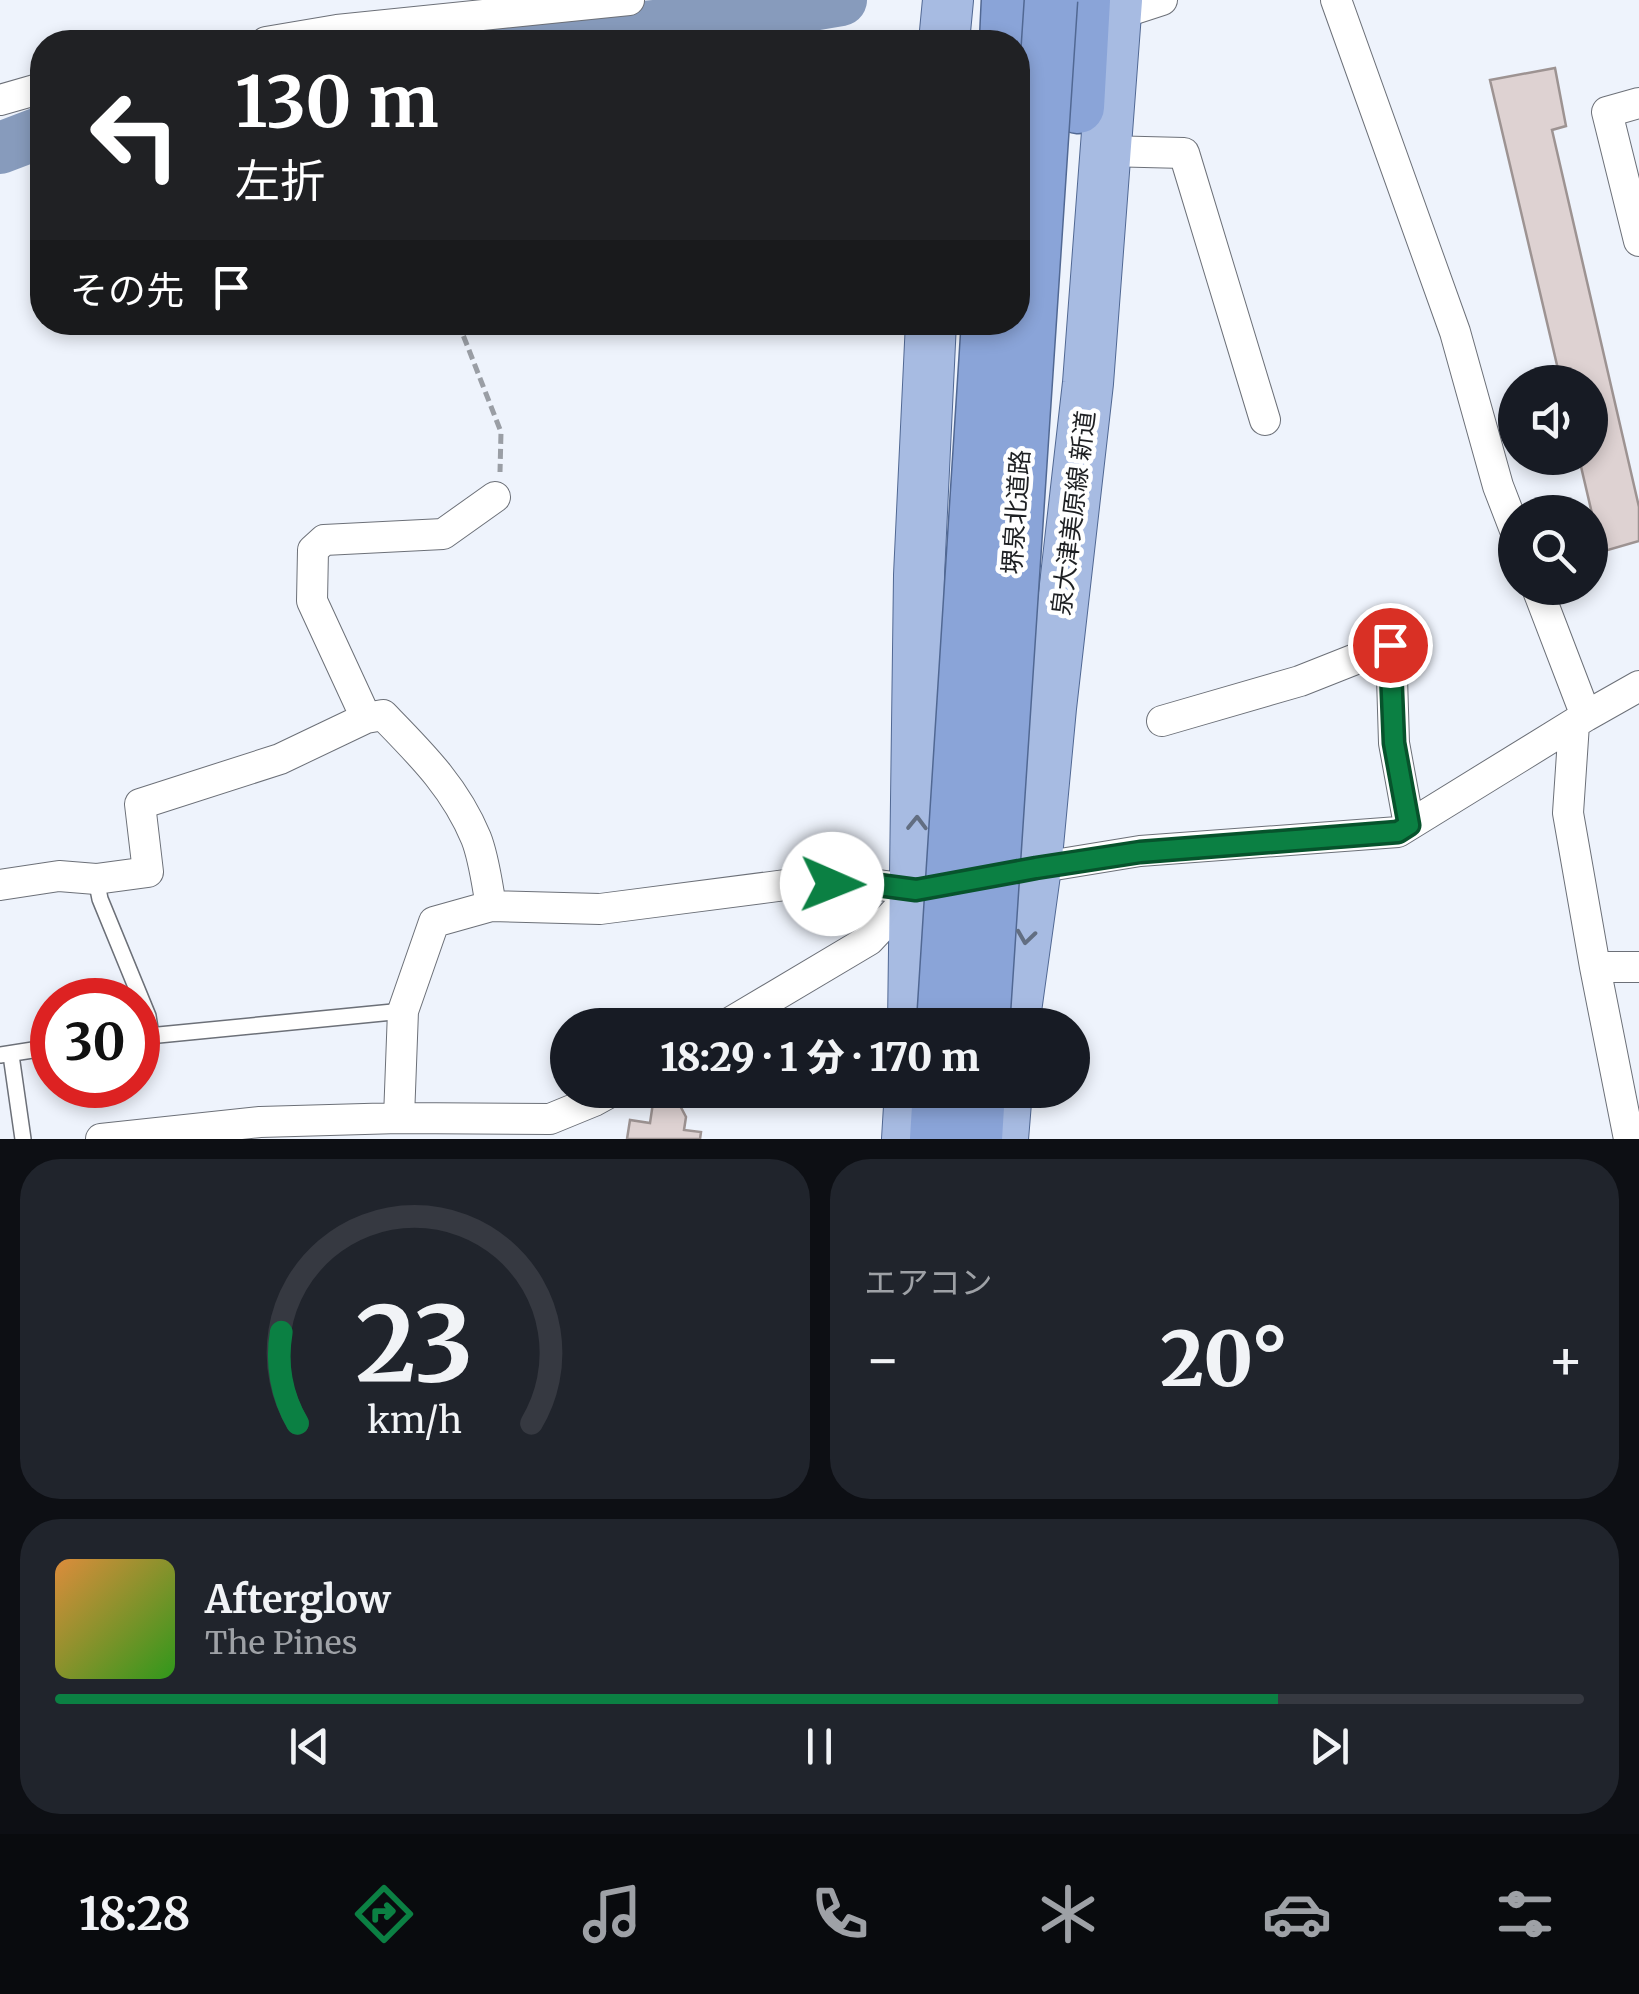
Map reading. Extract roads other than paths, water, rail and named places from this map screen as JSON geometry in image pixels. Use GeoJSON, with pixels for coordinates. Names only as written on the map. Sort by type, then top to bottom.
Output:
{"type":"FeatureCollection","features":[{"type":"Feature","properties":{"kind":"highway"},"geometry":{"type":"LineString","coordinates":[[978,30],[979,0]]}},
{"type":"Feature","properties":{"kind":"highway"},"geometry":{"type":"LineString","coordinates":[[1007,30],[1008,0]]}},
{"type":"Feature","properties":{"kind":"highway","name":"堺泉北道路"},"geometry":{"type":"LineString","coordinates":[[1030,192],[1051,0]]}},
{"type":"Feature","properties":{"kind":"highway"},"geometry":{"type":"LineString","coordinates":[[951,914],[1023,741],[1119,4]]}},
{"type":"Feature","properties":{"kind":"highway"},"geometry":{"type":"LineString","coordinates":[[951,914],[952,566],[962,335]]}},
{"type":"Feature","properties":{"kind":"highway","name":"堺泉北道路"},"geometry":{"type":"LineString","coordinates":[[944,1008],[987,335]]}},
{"type":"Feature","properties":{"kind":"highway","name":"堺泉北道路"},"geometry":{"type":"LineString","coordinates":[[979,1008],[951,914],[1014,335]]}},
{"type":"Feature","properties":{"kind":"highway"},"geometry":{"type":"LineString","coordinates":[[936,1139],[938,1108]]}},
{"type":"Feature","properties":{"kind":"highway"},"geometry":{"type":"LineString","coordinates":[[976,1139],[979,1108]]}},
{"type":"Feature","properties":{"kind":"main road"},"geometry":{"type":"LineString","coordinates":[[945,30],[948,0]]}},
{"type":"Feature","properties":{"kind":"main road","name":"泉大津美原線 新道"},"geometry":{"type":"LineString","coordinates":[[1016,1008],[1036,868],[1088,383],[1119,4]]}},
{"type":"Feature","properties":{"kind":"main road"},"geometry":{"type":"LineString","coordinates":[[919,1008],[951,914],[919,576],[930,335]]}},
{"type":"Feature","properties":{"kind":"main road"},"geometry":{"type":"LineString","coordinates":[[907,1139],[909,1108]]}},
{"type":"Feature","properties":{"kind":"main road"},"geometry":{"type":"LineString","coordinates":[[1003,1139],[1006,1108]]}},
{"type":"Feature","properties":{"kind":"street"},"geometry":{"type":"LineString","coordinates":[[337,30],[629,0]]}},
{"type":"Feature","properties":{"kind":"street"},"geometry":{"type":"LineString","coordinates":[[1336,0],[1455,332],[1501,495]]}},
{"type":"Feature","properties":{"kind":"street"},"geometry":{"type":"LineString","coordinates":[[0,100],[30,91]]}},
{"type":"Feature","properties":{"kind":"street"},"geometry":{"type":"LineString","coordinates":[[1639,103],[1607,112],[1639,241]]}},
{"type":"Feature","properties":{"kind":"street"},"geometry":{"type":"LineString","coordinates":[[1106,151],[1184,154],[1266,420]]}},
{"type":"Feature","properties":{"kind":"street"},"geometry":{"type":"LineString","coordinates":[[366,718],[312,601],[313,550],[324,540],[443,534],[495,496]]}},
{"type":"Feature","properties":{"kind":"street"},"geometry":{"type":"LineString","coordinates":[[1543,605],[1580,720],[1568,813],[1595,966],[1626,1062],[1629,1139]]}},
{"type":"Feature","properties":{"kind":"street"},"geometry":{"type":"LineString","coordinates":[[1162,720],[1300,682],[1390,645],[1394,743],[1409,825]]}},
{"type":"Feature","properties":{"kind":"street"},"geometry":{"type":"LineString","coordinates":[[755,1008],[869,940],[951,914],[1036,868],[1140,852],[1398,832],[1639,686]]}},
{"type":"Feature","properties":{"kind":"street"},"geometry":{"type":"LineString","coordinates":[[0,885],[59,876],[96,879],[148,872],[140,804],[280,759],[366,718],[382,715],[437,771],[463,810],[478,841],[491,906]]}},
{"type":"Feature","properties":{"kind":"street"},"geometry":{"type":"LineString","coordinates":[[399,1118],[403,1011],[434,922],[491,906],[600,909],[793,884],[871,884],[951,914]]}},
{"type":"Feature","properties":{"kind":"street"},"geometry":{"type":"LineString","coordinates":[[1595,966],[1639,967]]}},
{"type":"Feature","properties":{"kind":"street"},"geometry":{"type":"LineString","coordinates":[[102,1139],[260,1122],[399,1118],[474,1130],[550,1119],[577,1108]]}},
{"type":"Feature","properties":{"kind":"lane"},"geometry":{"type":"LineString","coordinates":[[96,879],[100,899],[132,978]]}},
{"type":"Feature","properties":{"kind":"lane"},"geometry":{"type":"LineString","coordinates":[[160,1034],[403,1011]]}},
{"type":"Feature","properties":{"kind":"lane"},"geometry":{"type":"LineString","coordinates":[[23,1139],[5,1055],[30,1051]]}},
{"type":"Feature","properties":{"kind":"waterway"},"geometry":{"type":"LineString","coordinates":[[611,30],[729,19],[841,0]]}},
{"type":"Feature","properties":{"kind":"waterway"},"geometry":{"type":"LineString","coordinates":[[0,148],[30,137]]}}]}
